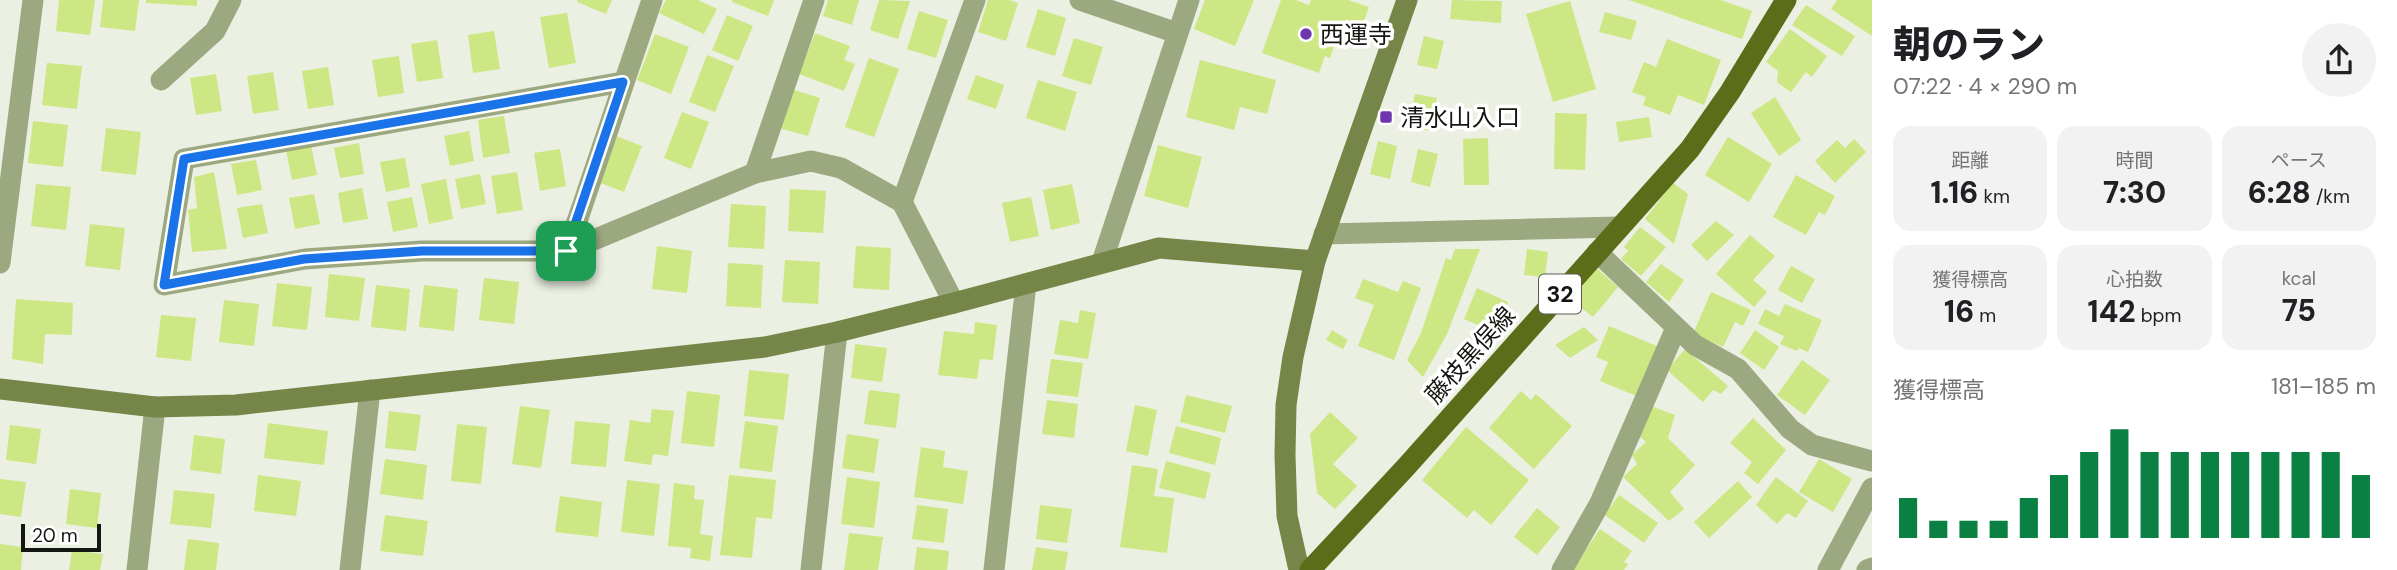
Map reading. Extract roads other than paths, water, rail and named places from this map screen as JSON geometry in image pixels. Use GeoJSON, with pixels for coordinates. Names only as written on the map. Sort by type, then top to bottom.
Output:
{"type":"FeatureCollection","features":[{"type":"Feature","properties":{"kind":"main road","name":"藤枝黒俣線"},"geometry":{"type":"LineString","coordinates":[[1310,570],[1406,467],[1690,149],[1730,92],[1786,0]]}},
{"type":"Feature","properties":{"kind":"street"},"geometry":{"type":"LineString","coordinates":[[0,263],[33,0]]}},
{"type":"Feature","properties":{"kind":"street"},"geometry":{"type":"LineString","coordinates":[[161,80],[215,31],[231,0]]}},
{"type":"Feature","properties":{"kind":"street"},"geometry":{"type":"LineString","coordinates":[[566,251],[652,0]]}},
{"type":"Feature","properties":{"kind":"street"},"geometry":{"type":"LineString","coordinates":[[755,173],[814,0]]}},
{"type":"Feature","properties":{"kind":"street"},"geometry":{"type":"LineString","coordinates":[[902,202],[975,0]]}},
{"type":"Feature","properties":{"kind":"street"},"geometry":{"type":"LineString","coordinates":[[1080,0],[1177,33]]}},
{"type":"Feature","properties":{"kind":"street"},"geometry":{"type":"LineString","coordinates":[[1102,262],[1189,0]]}},
{"type":"Feature","properties":{"kind":"street"},"geometry":{"type":"LineString","coordinates":[[1298,570],[1287,516],[1284,455],[1286,405],[1293,357],[1315,261],[1407,0]]}},
{"type":"Feature","properties":{"kind":"street"},"geometry":{"type":"LineString","coordinates":[[623,82],[184,159],[164,285],[304,259],[422,251],[566,251],[755,173],[811,161],[841,168],[902,202],[954,303]]}},
{"type":"Feature","properties":{"kind":"street"},"geometry":{"type":"LineString","coordinates":[[1324,234],[1619,227]]}},
{"type":"Feature","properties":{"kind":"street"},"geometry":{"type":"LineString","coordinates":[[0,389],[155,407],[236,405],[765,347],[954,303],[1159,248],[1315,261]]}},
{"type":"Feature","properties":{"kind":"street"},"geometry":{"type":"LineString","coordinates":[[1597,253],[1695,345],[1738,369],[1790,429],[1812,445],[1872,461]]}},
{"type":"Feature","properties":{"kind":"street"},"geometry":{"type":"LineString","coordinates":[[994,570],[1026,284]]}},
{"type":"Feature","properties":{"kind":"street"},"geometry":{"type":"LineString","coordinates":[[1562,570],[1601,503],[1675,328]]}},
{"type":"Feature","properties":{"kind":"street"},"geometry":{"type":"LineString","coordinates":[[811,570],[837,332]]}},
{"type":"Feature","properties":{"kind":"street"},"geometry":{"type":"LineString","coordinates":[[350,570],[370,390]]}},
{"type":"Feature","properties":{"kind":"street"},"geometry":{"type":"LineString","coordinates":[[137,570],[155,407]]}},
{"type":"Feature","properties":{"kind":"street"},"geometry":{"type":"LineString","coordinates":[[1828,570],[1872,488]]}},
{"type":"Feature","properties":{"kind":"street"},"geometry":{"type":"LineString","coordinates":[[1867,570],[1872,568]]}},
{"type":"Feature","properties":{"kind":"place","name":"西運寺"},"geometry":{"type":"Point","coordinates":[1306,34]}},
{"type":"Feature","properties":{"kind":"place","name":"清水山入口"},"geometry":{"type":"Point","coordinates":[1386,117]}}]}
